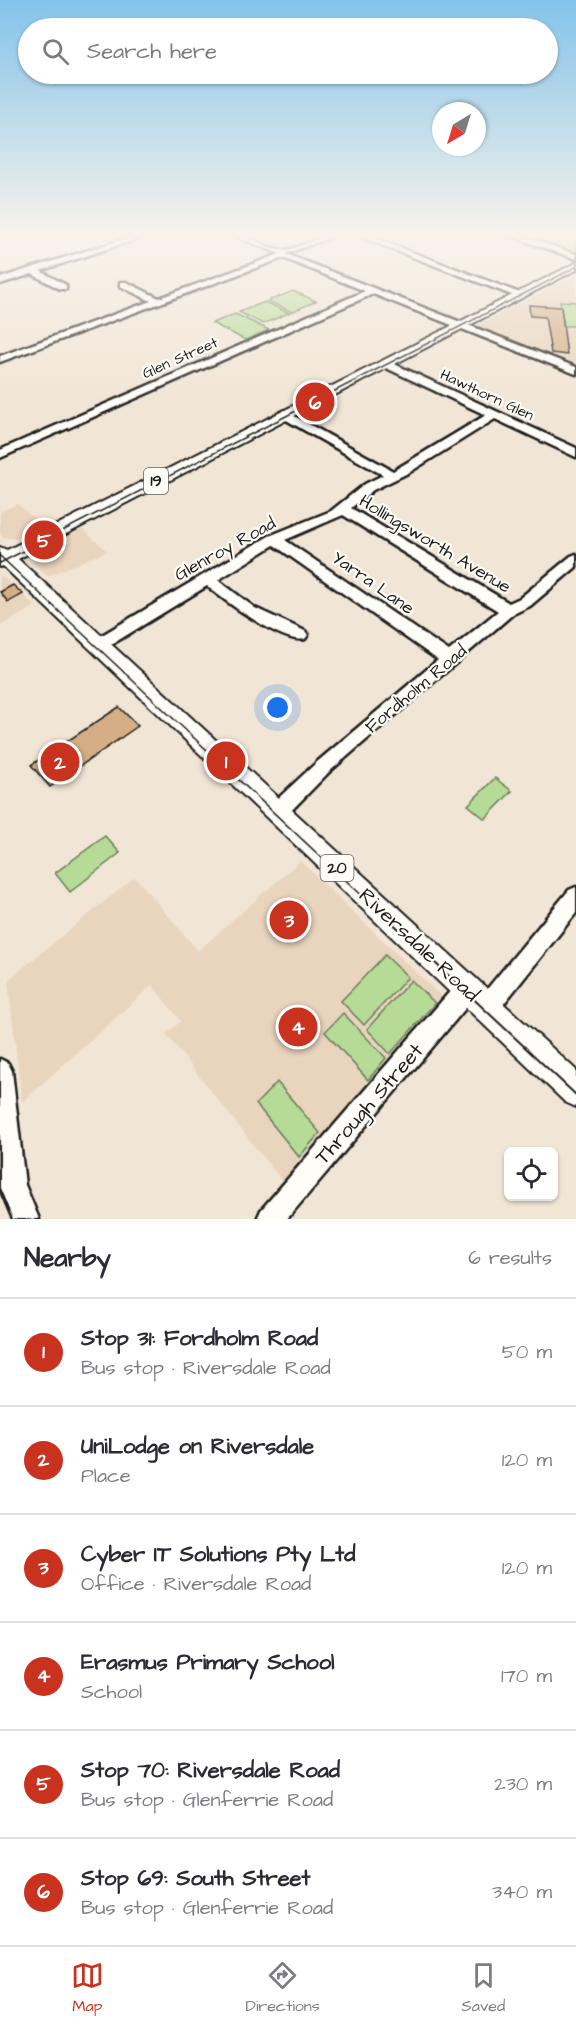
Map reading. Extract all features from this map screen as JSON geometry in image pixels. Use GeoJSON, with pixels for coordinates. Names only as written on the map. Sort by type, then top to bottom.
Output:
{"type":"FeatureCollection","features":[{"type":"Feature","properties":{"kind":"main road","name":"19"},"geometry":{"type":"LineString","coordinates":[[2,557],[285,416],[526,292]]}},
{"type":"Feature","properties":{"kind":"main road","name":"Riversdale Road"},"geometry":{"type":"LineString","coordinates":[[2,557],[576,1091]]}},
{"type":"Feature","properties":{"kind":"street"},"geometry":{"type":"LineString","coordinates":[[140,292],[157,300]]}},
{"type":"Feature","properties":{"kind":"street"},"geometry":{"type":"LineString","coordinates":[[0,359],[180,292]]}},
{"type":"Feature","properties":{"kind":"street","name":"Glen Street"},"geometry":{"type":"LineString","coordinates":[[0,454],[370,292]]}},
{"type":"Feature","properties":{"kind":"street"},"geometry":{"type":"LineString","coordinates":[[374,292],[576,371]]}},
{"type":"Feature","properties":{"kind":"street"},"geometry":{"type":"LineString","coordinates":[[512,292],[520,295]]}},
{"type":"Feature","properties":{"kind":"street","name":"Hawthorn Glen"},"geometry":{"type":"LineString","coordinates":[[386,364],[576,453]]}},
{"type":"Feature","properties":{"kind":"street","name":"Glenroy Road"},"geometry":{"type":"LineString","coordinates":[[98,645],[274,539],[316,524],[343,510],[363,491],[393,476],[494,415]]}},
{"type":"Feature","properties":{"kind":"street"},"geometry":{"type":"LineString","coordinates":[[285,416],[393,476]]}},
{"type":"Feature","properties":{"kind":"street","name":"Hollingsworth Avenue"},"geometry":{"type":"LineString","coordinates":[[343,510],[508,610]]}},
{"type":"Feature","properties":{"kind":"street","name":"Yarra Lane"},"geometry":{"type":"LineString","coordinates":[[274,539],[450,660]]}},
{"type":"Feature","properties":{"kind":"street","name":"Fordholm Road"},"geometry":{"type":"LineString","coordinates":[[273,808],[450,660],[508,610],[518,597],[576,548]]}},
{"type":"Feature","properties":{"kind":"street","name":"Fordholm Road"},"geometry":{"type":"LineString","coordinates":[[508,610],[525,602],[576,559]]}},
{"type":"Feature","properties":{"kind":"street"},"geometry":{"type":"LineString","coordinates":[[207,579],[250,612],[300,635]]}},
{"type":"Feature","properties":{"kind":"street"},"geometry":{"type":"LineString","coordinates":[[486,1008],[576,897]]}},
{"type":"Feature","properties":{"kind":"street","name":"Through Street"},"geometry":{"type":"LineString","coordinates":[[270,1219],[467,989]]}},
{"type":"Feature","properties":{"kind":"street"},"geometry":{"type":"LineString","coordinates":[[0,1071],[2,1117],[14,1195],[26,1219]]}},
{"type":"Feature","properties":{"kind":"shaded area"},"geometry":{"type":"Polygon","coordinates":[[[542,292],[576,292],[576,365],[478,326],[542,292]]]}},
{"type":"Feature","properties":{"kind":"shaded area"},"geometry":{"type":"Polygon","coordinates":[[[17,504],[45,528],[19,539],[3,537],[0,534],[0,512],[17,504]]]}},
{"type":"Feature","properties":{"kind":"shaded area"},"geometry":{"type":"Polygon","coordinates":[[[82,529],[107,551],[48,576],[33,563],[38,552],[82,529]]]}},
{"type":"Feature","properties":{"kind":"shaded area"},"geometry":{"type":"Polygon","coordinates":[[[0,575],[35,606],[0,626],[0,575]]]}},
{"type":"Feature","properties":{"kind":"shaded area"},"geometry":{"type":"Polygon","coordinates":[[[300,861],[446,1001],[285,1185],[166,1034],[181,1021],[152,985],[22,1102],[8,980],[135,877],[198,951],[300,861]]]}},
{"type":"Feature","properties":{"kind":"green space"},"geometry":{"type":"Polygon","coordinates":[[[295,292],[316,301],[292,312],[268,301],[295,292]]]}},
{"type":"Feature","properties":{"kind":"green space"},"geometry":{"type":"Polygon","coordinates":[[[560,301],[576,302],[576,326],[564,326],[560,301]]]}},
{"type":"Feature","properties":{"kind":"green space"},"geometry":{"type":"Polygon","coordinates":[[[265,302],[289,313],[263,324],[239,312],[265,302]]]}},
{"type":"Feature","properties":{"kind":"green space"},"geometry":{"type":"Polygon","coordinates":[[[235,314],[269,330],[245,340],[212,323],[235,314]]]}},
{"type":"Feature","properties":{"kind":"green space"},"geometry":{"type":"Polygon","coordinates":[[[495,778],[512,791],[485,819],[468,805],[495,778]]]}},
{"type":"Feature","properties":{"kind":"green space"},"geometry":{"type":"Polygon","coordinates":[[[105,836],[120,853],[70,892],[55,873],[105,836]]]}},
{"type":"Feature","properties":{"kind":"green space"},"geometry":{"type":"Polygon","coordinates":[[[385,955],[408,977],[364,1025],[341,1001],[385,955]]]}},
{"type":"Feature","properties":{"kind":"green space"},"geometry":{"type":"Polygon","coordinates":[[[411,980],[435,1003],[390,1054],[367,1029],[411,980]]]}},
{"type":"Feature","properties":{"kind":"green space"},"geometry":{"type":"Polygon","coordinates":[[[343,1013],[386,1058],[368,1080],[325,1032],[343,1013]]]}},
{"type":"Feature","properties":{"kind":"green space"},"geometry":{"type":"Polygon","coordinates":[[[277,1082],[320,1133],[299,1157],[256,1104],[277,1082]]]}},
{"type":"Feature","properties":{"kind":"building"},"geometry":{"type":"Polygon","coordinates":[[[529,305],[561,307],[567,355],[551,353],[545,317],[530,316],[529,305]]]}},
{"type":"Feature","properties":{"kind":"building"},"geometry":{"type":"Polygon","coordinates":[[[13,585],[23,594],[8,602],[0,592],[13,585]]]}},
{"type":"Feature","properties":{"kind":"building"},"geometry":{"type":"Polygon","coordinates":[[[119,707],[138,726],[50,787],[31,765],[119,707]]]}},
{"type":"Feature","properties":{"kind":"tram line"},"geometry":{"type":"LineString","coordinates":[[5,561],[528,292]]}},
{"type":"Feature","properties":{"kind":"tram line"},"geometry":{"type":"LineString","coordinates":[[0,556],[5,561]]}},
{"type":"Feature","properties":{"kind":"tram line"},"geometry":{"type":"LineString","coordinates":[[0,563],[5,561]]}},
{"type":"Feature","properties":{"kind":"tram line"},"geometry":{"type":"LineString","coordinates":[[5,561],[386,918]]}},
{"type":"Feature","properties":{"kind":"tram line"},"geometry":{"type":"LineString","coordinates":[[385,916],[576,1095]]}},
{"type":"Feature","properties":{"kind":"place","name":"Stop 69: South Street"},"geometry":{"type":"Point","coordinates":[315,402]}},
{"type":"Feature","properties":{"kind":"place","name":"Stop 70: Riversdale Road"},"geometry":{"type":"Point","coordinates":[44,540]}},
{"type":"Feature","properties":{"kind":"place","name":"Stop 31: Fordholm Road"},"geometry":{"type":"Point","coordinates":[226,761]}},
{"type":"Feature","properties":{"kind":"place","name":"UniLodge on Riversdale"},"geometry":{"type":"Point","coordinates":[60,762]}},
{"type":"Feature","properties":{"kind":"place","name":"Cyber IT Solutions Pty Ltd"},"geometry":{"type":"Point","coordinates":[289,920]}},
{"type":"Feature","properties":{"kind":"place","name":"Erasmus Primary School"},"geometry":{"type":"Point","coordinates":[298,1027]}}]}
